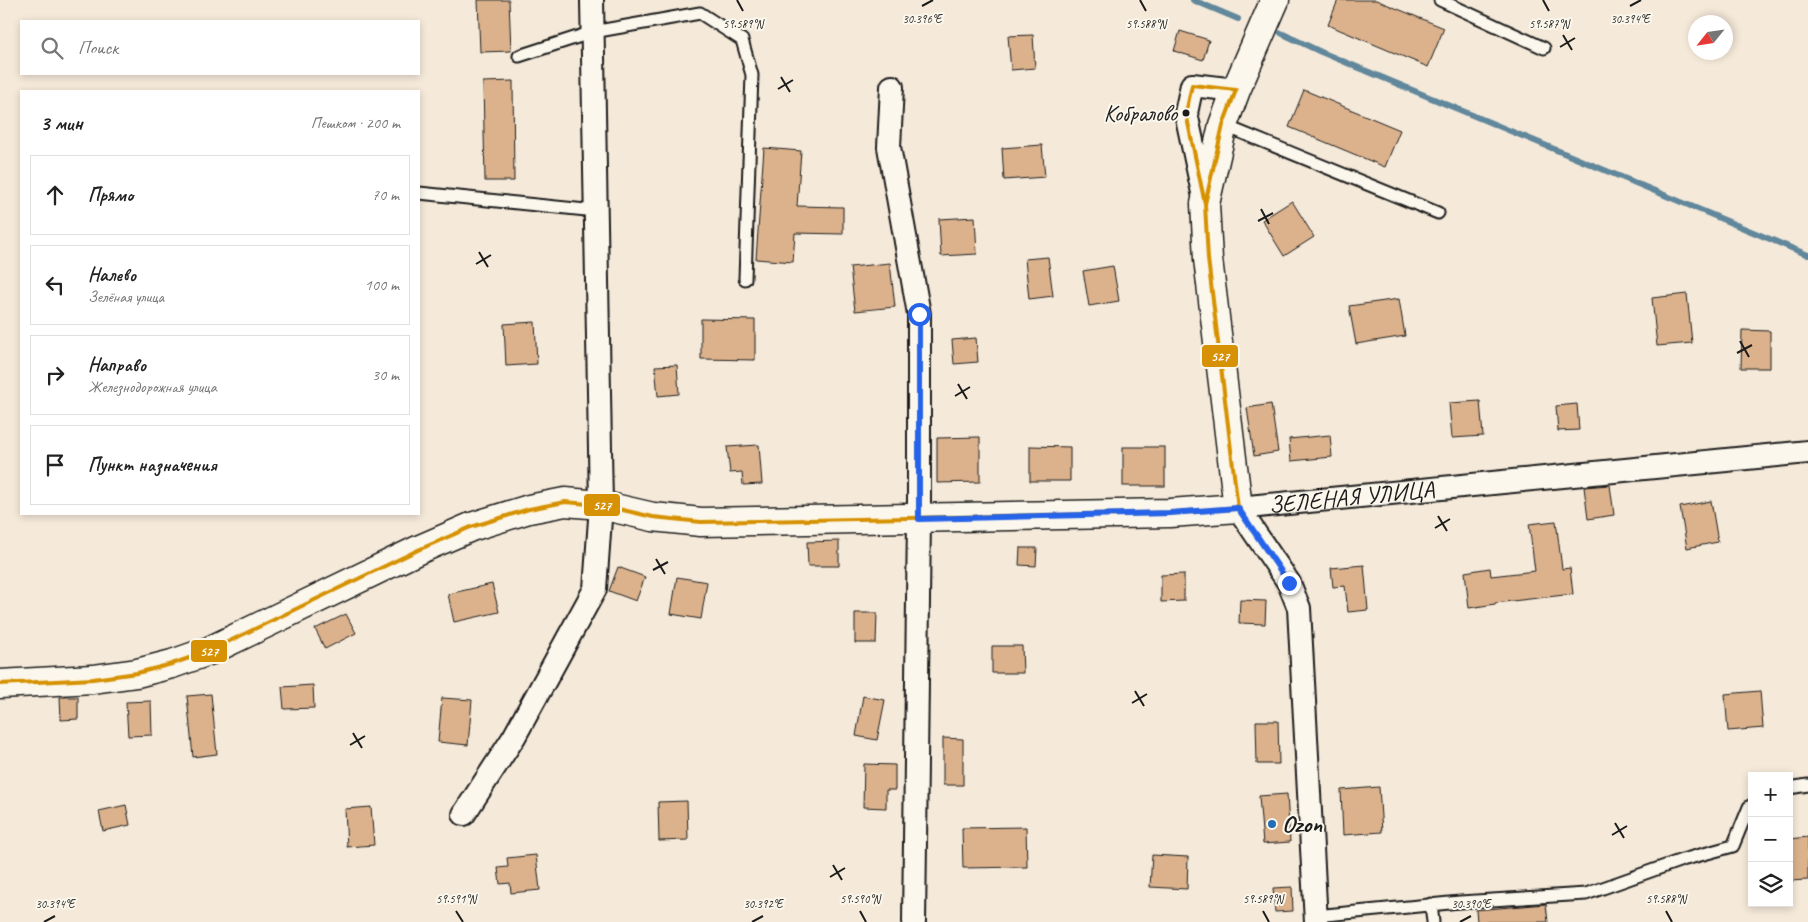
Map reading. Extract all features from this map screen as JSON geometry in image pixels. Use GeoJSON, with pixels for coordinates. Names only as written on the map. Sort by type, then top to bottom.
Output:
{"type":"FeatureCollection","features":[{"type":"Feature","properties":{"kind":"street"},"geometry":{"type":"LineString","coordinates":[[464,814],[514,737],[595,589],[601,505],[592,0]]}},
{"type":"Feature","properties":{"kind":"street"},"geometry":{"type":"LineString","coordinates":[[1205,204],[1223,125],[1275,0]]}},
{"type":"Feature","properties":{"kind":"street"},"geometry":{"type":"LineString","coordinates":[[1236,90],[1192,85],[1186,113],[1205,204],[1208,259],[1238,508],[1289,583],[1299,608],[1315,919]]}},
{"type":"Feature","properties":{"kind":"street"},"geometry":{"type":"LineString","coordinates":[[892,87],[889,147],[919,314],[919,519],[914,922]]}},
{"type":"Feature","properties":{"kind":"street","name":"ЗЕЛЁНАЯ УЛИЦА"},"geometry":{"type":"LineString","coordinates":[[0,684],[92,679],[137,674],[172,664],[209,651],[418,550],[471,527],[529,509],[565,502],[601,505],[653,517],[701,522],[1170,513],[1808,452]]}},
{"type":"Feature","properties":{"kind":"lane"},"geometry":{"type":"LineString","coordinates":[[1440,0],[1544,48]]}},
{"type":"Feature","properties":{"kind":"lane"},"geometry":{"type":"LineString","coordinates":[[519,56],[593,32],[700,13],[742,40],[752,75],[745,279]]}},
{"type":"Feature","properties":{"kind":"lane"},"geometry":{"type":"LineString","coordinates":[[1223,125],[1438,212]]}},
{"type":"Feature","properties":{"kind":"lane"},"geometry":{"type":"LineString","coordinates":[[420,193],[596,211]]}},
{"type":"Feature","properties":{"kind":"lane"},"geometry":{"type":"LineString","coordinates":[[1793,787],[1808,785]]}},
{"type":"Feature","properties":{"kind":"lane"},"geometry":{"type":"LineString","coordinates":[[1315,919],[1431,904],[1586,894],[1682,860],[1733,846],[1748,807]]}},
{"type":"Feature","properties":{"kind":"lane"},"geometry":{"type":"LineString","coordinates":[[1431,904],[1433,922]]}},
{"type":"Feature","properties":{"kind":"building"},"geometry":{"type":"Polygon","coordinates":[[[478,0],[509,0],[511,51],[480,52],[478,0]]]}},
{"type":"Feature","properties":{"kind":"building"},"geometry":{"type":"Polygon","coordinates":[[[1338,0],[1376,0],[1444,28],[1428,67],[1328,25],[1338,0]]]}},
{"type":"Feature","properties":{"kind":"building"},"geometry":{"type":"Polygon","coordinates":[[[1180,31],[1209,40],[1203,60],[1174,51],[1180,31]]]}},
{"type":"Feature","properties":{"kind":"building"},"geometry":{"type":"Polygon","coordinates":[[[1033,35],[1035,68],[1011,70],[1008,36],[1033,35]]]}},
{"type":"Feature","properties":{"kind":"building"},"geometry":{"type":"Polygon","coordinates":[[[513,81],[514,181],[485,181],[483,82],[513,81]]]}},
{"type":"Feature","properties":{"kind":"building"},"geometry":{"type":"Polygon","coordinates":[[[1304,90],[1400,130],[1385,167],[1289,127],[1304,90]]]}},
{"type":"Feature","properties":{"kind":"building"},"geometry":{"type":"Polygon","coordinates":[[[1042,145],[1045,177],[1004,180],[1002,148],[1042,145]]]}},
{"type":"Feature","properties":{"kind":"building"},"geometry":{"type":"Polygon","coordinates":[[[764,148],[801,151],[797,206],[843,207],[843,234],[795,233],[793,262],[756,259],[764,148]]]}},
{"type":"Feature","properties":{"kind":"building"},"geometry":{"type":"Polygon","coordinates":[[[1292,201],[1314,237],[1284,256],[1262,220],[1292,201]]]}},
{"type":"Feature","properties":{"kind":"building"},"geometry":{"type":"Polygon","coordinates":[[[975,217],[977,254],[941,256],[939,219],[975,217]]]}},
{"type":"Feature","properties":{"kind":"building"},"geometry":{"type":"Polygon","coordinates":[[[1048,257],[1053,296],[1029,299],[1025,259],[1048,257]]]}},
{"type":"Feature","properties":{"kind":"building"},"geometry":{"type":"Polygon","coordinates":[[[890,263],[895,307],[855,311],[850,267],[890,263]]]}},
{"type":"Feature","properties":{"kind":"building"},"geometry":{"type":"Polygon","coordinates":[[[1113,266],[1119,301],[1089,306],[1083,271],[1113,266]]]}},
{"type":"Feature","properties":{"kind":"building"},"geometry":{"type":"Polygon","coordinates":[[[1687,294],[1692,343],[1657,346],[1652,298],[1687,294]]]}},
{"type":"Feature","properties":{"kind":"building"},"geometry":{"type":"Polygon","coordinates":[[[1399,299],[1405,336],[1356,344],[1349,306],[1399,299]]]}},
{"type":"Feature","properties":{"kind":"building"},"geometry":{"type":"Polygon","coordinates":[[[701,319],[755,320],[755,360],[701,359],[701,319]]]}},
{"type":"Feature","properties":{"kind":"building"},"geometry":{"type":"Polygon","coordinates":[[[535,322],[537,364],[506,366],[504,324],[535,322]]]}},
{"type":"Feature","properties":{"kind":"building"},"geometry":{"type":"Polygon","coordinates":[[[1742,330],[1770,331],[1770,368],[1741,368],[1742,330]]]}},
{"type":"Feature","properties":{"kind":"building"},"geometry":{"type":"Polygon","coordinates":[[[976,338],[978,362],[954,364],[952,340],[976,338]]]}},
{"type":"Feature","properties":{"kind":"building"},"geometry":{"type":"Polygon","coordinates":[[[677,365],[679,394],[658,396],[655,366],[677,365]]]}},
{"type":"Feature","properties":{"kind":"building"},"geometry":{"type":"Polygon","coordinates":[[[1480,401],[1483,436],[1452,438],[1449,403],[1480,401]]]}},
{"type":"Feature","properties":{"kind":"building"},"geometry":{"type":"Polygon","coordinates":[[[1271,404],[1278,452],[1254,456],[1247,408],[1271,404]]]}},
{"type":"Feature","properties":{"kind":"building"},"geometry":{"type":"Polygon","coordinates":[[[1577,404],[1579,430],[1558,431],[1556,406],[1577,404]]]}},
{"type":"Feature","properties":{"kind":"building"},"geometry":{"type":"Polygon","coordinates":[[[1330,435],[1332,457],[1291,461],[1289,439],[1330,435]]]}},
{"type":"Feature","properties":{"kind":"building"},"geometry":{"type":"Polygon","coordinates":[[[980,437],[980,482],[937,483],[937,438],[980,437]]]}},
{"type":"Feature","properties":{"kind":"building"},"geometry":{"type":"Polygon","coordinates":[[[759,445],[762,484],[743,485],[742,472],[730,473],[727,447],[759,445]]]}},
{"type":"Feature","properties":{"kind":"building"},"geometry":{"type":"Polygon","coordinates":[[[1030,446],[1070,447],[1070,481],[1030,481],[1030,446]]]}},
{"type":"Feature","properties":{"kind":"building"},"geometry":{"type":"Polygon","coordinates":[[[1123,447],[1165,447],[1165,486],[1123,486],[1123,447]]]}},
{"type":"Feature","properties":{"kind":"building"},"geometry":{"type":"Polygon","coordinates":[[[1610,485],[1614,515],[1588,519],[1584,487],[1610,485]]]}},
{"type":"Feature","properties":{"kind":"building"},"geometry":{"type":"Polygon","coordinates":[[[1711,501],[1718,542],[1687,548],[1680,507],[1711,501]]]}},
{"type":"Feature","properties":{"kind":"building"},"geometry":{"type":"Polygon","coordinates":[[[1556,521],[1562,569],[1570,568],[1573,594],[1469,608],[1465,572],[1490,568],[1491,576],[1535,571],[1529,524],[1556,521]]]}},
{"type":"Feature","properties":{"kind":"building"},"geometry":{"type":"Polygon","coordinates":[[[839,541],[839,566],[808,566],[807,542],[839,541]]]}},
{"type":"Feature","properties":{"kind":"building"},"geometry":{"type":"Polygon","coordinates":[[[1020,548],[1037,548],[1036,566],[1019,565],[1020,548]]]}},
{"type":"Feature","properties":{"kind":"building"},"geometry":{"type":"Polygon","coordinates":[[[1364,565],[1368,610],[1348,612],[1345,586],[1333,587],[1331,568],[1364,565]]]}},
{"type":"Feature","properties":{"kind":"building"},"geometry":{"type":"Polygon","coordinates":[[[618,567],[645,577],[636,601],[609,591],[618,567]]]}},
{"type":"Feature","properties":{"kind":"building"},"geometry":{"type":"Polygon","coordinates":[[[1184,574],[1184,601],[1161,602],[1161,575],[1184,574]]]}},
{"type":"Feature","properties":{"kind":"building"},"geometry":{"type":"Polygon","coordinates":[[[677,577],[707,582],[701,619],[671,614],[677,577]]]}},
{"type":"Feature","properties":{"kind":"building"},"geometry":{"type":"Polygon","coordinates":[[[492,584],[499,612],[454,622],[448,594],[492,584]]]}},
{"type":"Feature","properties":{"kind":"building"},"geometry":{"type":"Polygon","coordinates":[[[1240,600],[1266,601],[1265,624],[1239,623],[1240,600]]]}},
{"type":"Feature","properties":{"kind":"building"},"geometry":{"type":"Polygon","coordinates":[[[855,613],[877,613],[876,643],[855,643],[855,613]]]}},
{"type":"Feature","properties":{"kind":"building"},"geometry":{"type":"Polygon","coordinates":[[[346,614],[356,633],[325,649],[315,629],[346,614]]]}},
{"type":"Feature","properties":{"kind":"building"},"geometry":{"type":"Polygon","coordinates":[[[992,646],[1022,646],[1023,673],[992,673],[992,646]]]}},
{"type":"Feature","properties":{"kind":"building"},"geometry":{"type":"Polygon","coordinates":[[[313,685],[314,708],[284,709],[282,687],[313,685]]]}},
{"type":"Feature","properties":{"kind":"building"},"geometry":{"type":"Polygon","coordinates":[[[1760,691],[1763,728],[1728,731],[1725,694],[1760,691]]]}},
{"type":"Feature","properties":{"kind":"building"},"geometry":{"type":"Polygon","coordinates":[[[211,694],[217,754],[193,757],[187,696],[211,694]]]}},
{"type":"Feature","properties":{"kind":"building"},"geometry":{"type":"Polygon","coordinates":[[[863,696],[885,700],[877,740],[856,736],[863,696]]]}},
{"type":"Feature","properties":{"kind":"building"},"geometry":{"type":"Polygon","coordinates":[[[60,697],[78,697],[78,719],[61,720],[60,697]]]}},
{"type":"Feature","properties":{"kind":"building"},"geometry":{"type":"Polygon","coordinates":[[[442,698],[472,700],[468,745],[438,742],[442,698]]]}},
{"type":"Feature","properties":{"kind":"building"},"geometry":{"type":"Polygon","coordinates":[[[151,701],[152,735],[128,736],[126,702],[151,701]]]}},
{"type":"Feature","properties":{"kind":"building"},"geometry":{"type":"Polygon","coordinates":[[[1256,721],[1278,721],[1279,764],[1257,764],[1256,721]]]}},
{"type":"Feature","properties":{"kind":"building"},"geometry":{"type":"Polygon","coordinates":[[[943,738],[963,739],[963,785],[943,785],[943,738]]]}},
{"type":"Feature","properties":{"kind":"building"},"geometry":{"type":"Polygon","coordinates":[[[864,764],[895,765],[895,790],[886,790],[886,808],[863,807],[864,764]]]}},
{"type":"Feature","properties":{"kind":"building"},"geometry":{"type":"Polygon","coordinates":[[[1379,787],[1382,832],[1343,835],[1341,790],[1379,787]]]}},
{"type":"Feature","properties":{"kind":"building"},"geometry":{"type":"Polygon","coordinates":[[[1287,794],[1290,842],[1263,844],[1259,796],[1287,794]]]}},
{"type":"Feature","properties":{"kind":"building"},"geometry":{"type":"Polygon","coordinates":[[[687,801],[688,840],[659,841],[658,802],[687,801]]]}},
{"type":"Feature","properties":{"kind":"building"},"geometry":{"type":"Polygon","coordinates":[[[126,805],[130,825],[103,831],[99,811],[126,805]]]}},
{"type":"Feature","properties":{"kind":"building"},"geometry":{"type":"Polygon","coordinates":[[[371,807],[374,845],[347,847],[345,809],[371,807]]]}},
{"type":"Feature","properties":{"kind":"building"},"geometry":{"type":"Polygon","coordinates":[[[1026,827],[1027,867],[963,868],[962,828],[1026,827]]]}},
{"type":"Feature","properties":{"kind":"building"},"geometry":{"type":"Polygon","coordinates":[[[1808,837],[1808,880],[1793,881],[1793,839],[1808,837]]]}},
{"type":"Feature","properties":{"kind":"building"},"geometry":{"type":"Polygon","coordinates":[[[536,855],[540,890],[511,893],[510,883],[500,884],[498,868],[508,867],[507,858],[536,855]]]}},
{"type":"Feature","properties":{"kind":"building"},"geometry":{"type":"Polygon","coordinates":[[[1152,855],[1188,857],[1187,889],[1150,887],[1152,855]]]}},
{"type":"Feature","properties":{"kind":"building"},"geometry":{"type":"Polygon","coordinates":[[[1292,887],[1293,911],[1275,912],[1273,888],[1292,887]]]}},
{"type":"Feature","properties":{"kind":"building"},"geometry":{"type":"Polygon","coordinates":[[[1546,904],[1548,922],[1477,922],[1476,910],[1546,904]]]}},
{"type":"Feature","properties":{"kind":"waterway"},"geometry":{"type":"LineString","coordinates":[[1193,0],[1238,19]]}},
{"type":"Feature","properties":{"kind":"waterway"},"geometry":{"type":"LineString","coordinates":[[1281,33],[1321,52],[1808,255]]}},
{"type":"Feature","properties":{"kind":"transit line","name":"527"},"geometry":{"type":"LineString","coordinates":[[1192,85],[1236,90],[1223,125],[1205,204],[1186,113],[1192,85]]}},
{"type":"Feature","properties":{"kind":"transit line","name":"527"},"geometry":{"type":"LineString","coordinates":[[1205,204],[1208,259],[1238,508]]}},
{"type":"Feature","properties":{"kind":"transit line","name":"527"},"geometry":{"type":"LineString","coordinates":[[0,684],[93,679],[137,673],[172,664],[209,651],[418,550],[471,527],[529,509],[565,502],[601,505],[653,517],[701,522],[1170,513],[1238,508]]}},
{"type":"Feature","properties":{"kind":"place","name":"Кобралово"},"geometry":{"type":"Point","coordinates":[1186,113]}},
{"type":"Feature","properties":{"kind":"place","name":"Ozon"},"geometry":{"type":"Point","coordinates":[1272,824]}},
{"type":"Feature","properties":{"kind":"route"},"geometry":{"type":"LineString","coordinates":[[919,314],[919,519],[1170,513],[1238,508],[1289,583]]}}]}
